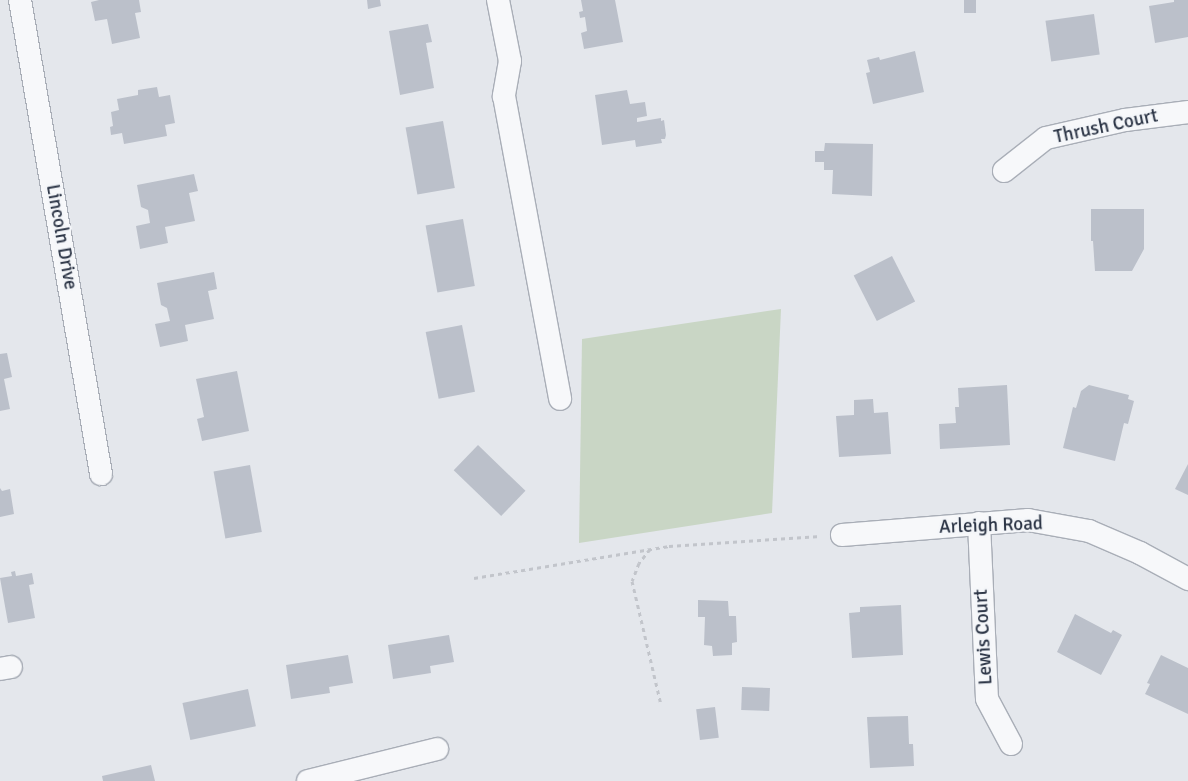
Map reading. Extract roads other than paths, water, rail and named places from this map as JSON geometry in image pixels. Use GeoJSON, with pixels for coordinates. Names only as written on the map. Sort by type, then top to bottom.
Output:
{"type":"FeatureCollection","features":[{"type":"Feature","properties":{"kind":"street","name":"Lincoln Drive"},"geometry":{"type":"LineString","coordinates":[[20,0],[101,474]]}},
{"type":"Feature","properties":{"kind":"street"},"geometry":{"type":"LineString","coordinates":[[498,0],[510,61],[504,96],[560,399]]}},
{"type":"Feature","properties":{"kind":"street","name":"Thrush Court"},"geometry":{"type":"LineString","coordinates":[[1004,172],[1046,138],[1125,120],[1188,112]]}},
{"type":"Feature","properties":{"kind":"street","name":"Arleigh Road"},"geometry":{"type":"LineString","coordinates":[[842,535],[1028,520],[1089,531],[1140,553],[1188,579]]}},
{"type":"Feature","properties":{"kind":"street","name":"Lewis Court"},"geometry":{"type":"LineString","coordinates":[[979,523],[987,699],[1011,744]]}},
{"type":"Feature","properties":{"kind":"street"},"geometry":{"type":"LineString","coordinates":[[308,781],[437,749]]}}]}
